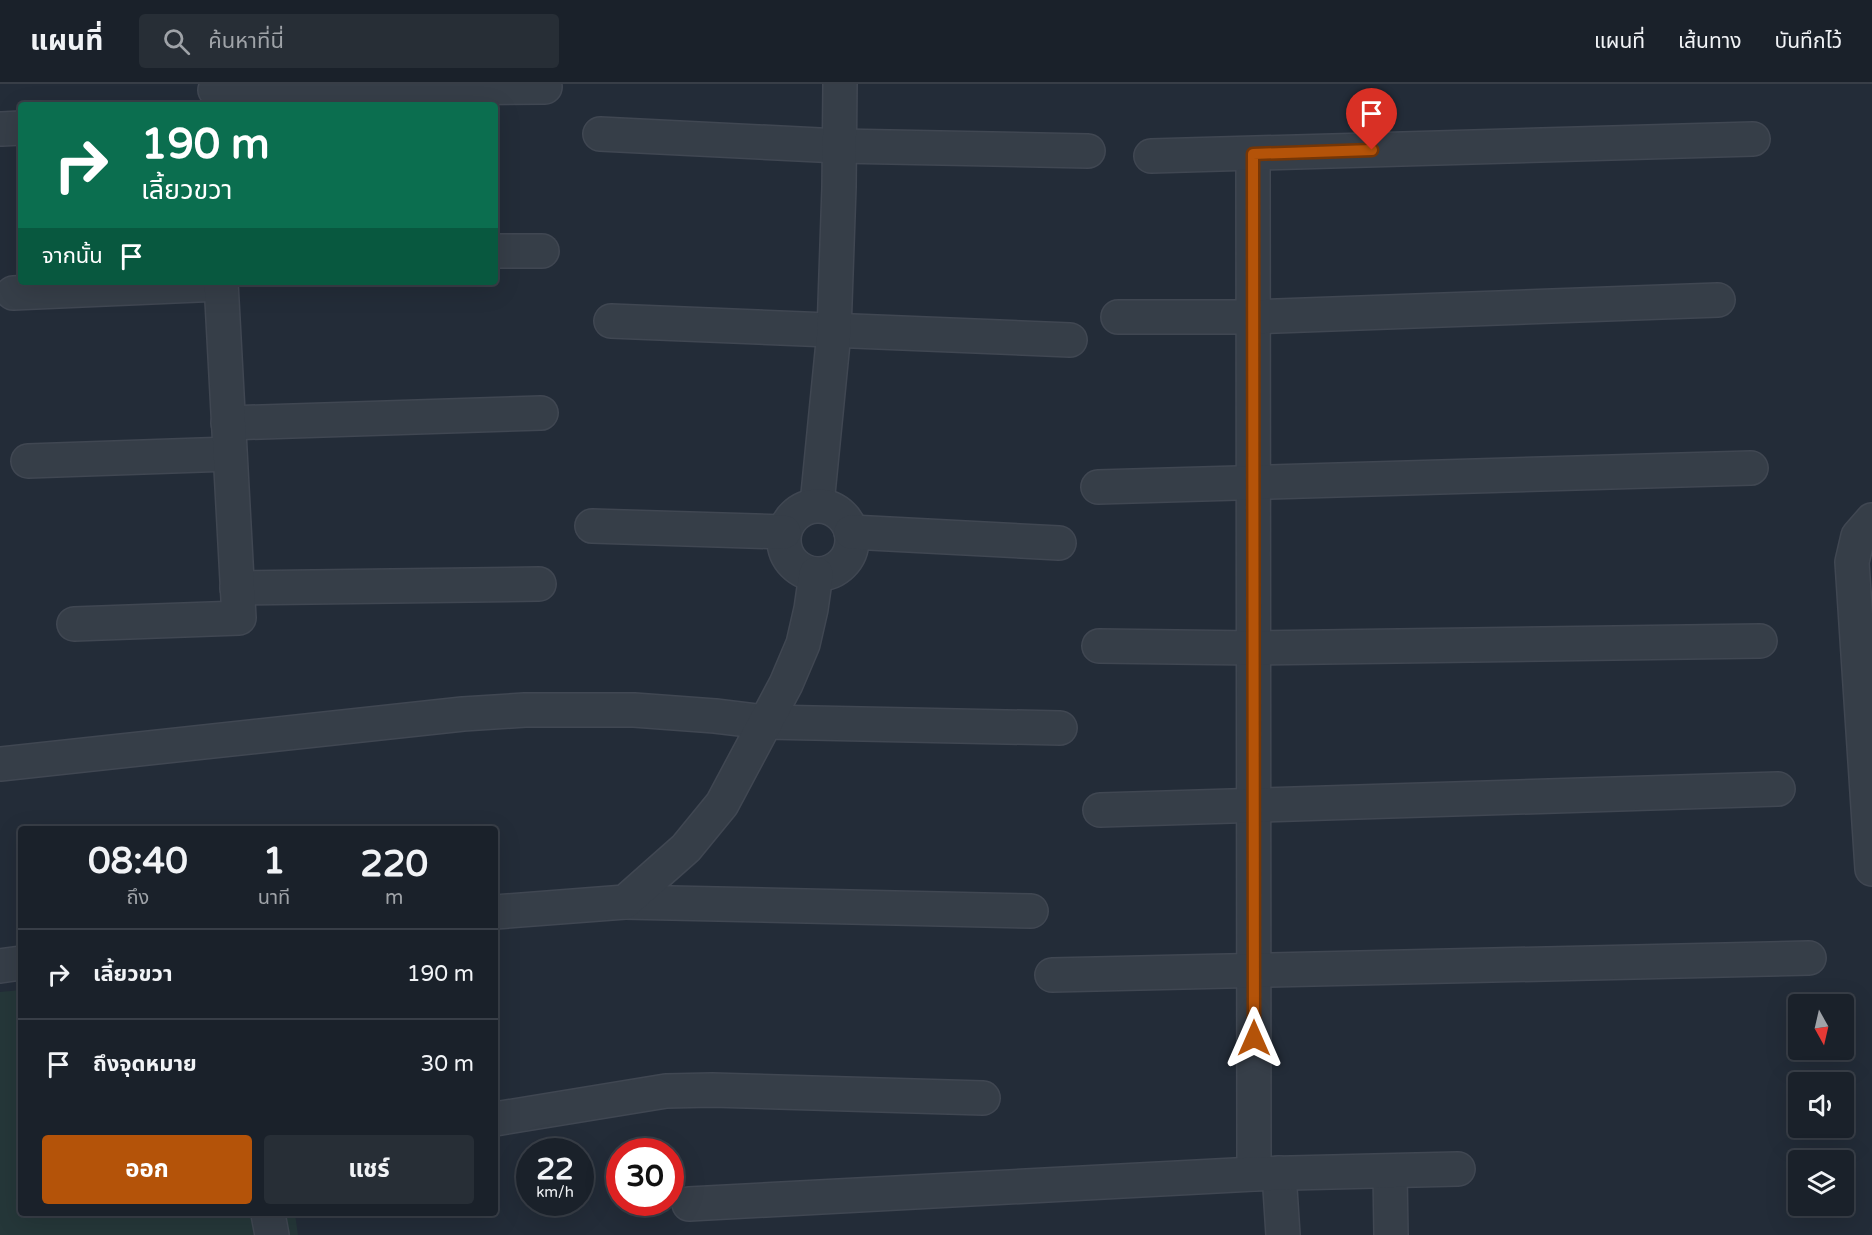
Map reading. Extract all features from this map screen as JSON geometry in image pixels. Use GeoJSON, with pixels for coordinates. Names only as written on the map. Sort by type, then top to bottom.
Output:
{"type":"FeatureCollection","features":[{"type":"Feature","properties":{"kind":"street"},"geometry":{"type":"LineString","coordinates":[[817,504],[834,332],[840,84]]}},
{"type":"Feature","properties":{"kind":"street"},"geometry":{"type":"LineString","coordinates":[[215,93],[545,87]]}},
{"type":"Feature","properties":{"kind":"street"},"geometry":{"type":"LineString","coordinates":[[600,134],[839,146],[1088,151]]}},
{"type":"Feature","properties":{"kind":"street"},"geometry":{"type":"LineString","coordinates":[[1151,156],[1753,139]]}},
{"type":"Feature","properties":{"kind":"street"},"geometry":{"type":"LineString","coordinates":[[1253,154],[1254,970],[1267,1173],[1283,1235]]}},
{"type":"Feature","properties":{"kind":"street"},"geometry":{"type":"LineString","coordinates":[[498,251],[542,251]]}},
{"type":"Feature","properties":{"kind":"street"},"geometry":{"type":"LineString","coordinates":[[13,293],[179,285]]}},
{"type":"Feature","properties":{"kind":"street"},"geometry":{"type":"LineString","coordinates":[[74,624],[239,618],[221,285]]}},
{"type":"Feature","properties":{"kind":"street"},"geometry":{"type":"LineString","coordinates":[[1118,317],[1252,317],[1718,300]]}},
{"type":"Feature","properties":{"kind":"street"},"geometry":{"type":"LineString","coordinates":[[611,321],[1070,340]]}},
{"type":"Feature","properties":{"kind":"street"},"geometry":{"type":"LineString","coordinates":[[28,461],[229,439],[541,413]]}},
{"type":"Feature","properties":{"kind":"street"},"geometry":{"type":"LineString","coordinates":[[1098,487],[1751,468]]}},
{"type":"Feature","properties":{"kind":"street"},"geometry":{"type":"LineString","coordinates":[[817,504],[840,513],[849,524],[852,546],[848,557],[831,572],[816,574],[801,570],[790,561],[784,547],[783,532],[790,518],[802,509],[817,504]]}},
{"type":"Feature","properties":{"kind":"street"},"geometry":{"type":"LineString","coordinates":[[1872,520],[1858,536],[1852,562],[1872,869]]}},
{"type":"Feature","properties":{"kind":"street"},"geometry":{"type":"LineString","coordinates":[[592,525],[783,532]]}},
{"type":"Feature","properties":{"kind":"street"},"geometry":{"type":"LineString","coordinates":[[851,532],[1059,543]]}},
{"type":"Feature","properties":{"kind":"street"},"geometry":{"type":"LineString","coordinates":[[625,902],[686,848],[722,804],[786,684],[803,644],[816,574]]}},
{"type":"Feature","properties":{"kind":"street"},"geometry":{"type":"LineString","coordinates":[[237,588],[539,584]]}},
{"type":"Feature","properties":{"kind":"street"},"geometry":{"type":"LineString","coordinates":[[1099,646],[1254,648],[1760,640]]}},
{"type":"Feature","properties":{"kind":"street"},"geometry":{"type":"LineString","coordinates":[[0,764],[463,714],[525,710],[634,710],[766,722],[1060,728]]}},
{"type":"Feature","properties":{"kind":"street"},"geometry":{"type":"LineString","coordinates":[[1100,810],[1778,789]]}},
{"type":"Feature","properties":{"kind":"street"},"geometry":{"type":"LineString","coordinates":[[498,912],[625,902],[1031,911]]}},
{"type":"Feature","properties":{"kind":"street"},"geometry":{"type":"LineString","coordinates":[[1052,975],[1809,958]]}},
{"type":"Feature","properties":{"kind":"street"},"geometry":{"type":"LineString","coordinates":[[0,966],[18,963]]}},
{"type":"Feature","properties":{"kind":"street"},"geometry":{"type":"LineString","coordinates":[[498,1119],[666,1091],[712,1090],[983,1098]]}},
{"type":"Feature","properties":{"kind":"street"},"geometry":{"type":"LineString","coordinates":[[689,1204],[1267,1173],[1390,1172],[1458,1168]]}},
{"type":"Feature","properties":{"kind":"street"},"geometry":{"type":"LineString","coordinates":[[1390,1172],[1391,1235]]}},
{"type":"Feature","properties":{"kind":"street"},"geometry":{"type":"LineString","coordinates":[[268,1216],[272,1235]]}},
{"type":"Feature","properties":{"kind":"shaded area"},"geometry":{"type":"Polygon","coordinates":[[[18,990],[18,1216],[295,1216],[298,1235],[0,1235],[0,992],[18,990]]]}},
{"type":"Feature","properties":{"kind":"route"},"geometry":{"type":"LineString","coordinates":[[1254,1038],[1253,154],[1372,150]]}}]}
